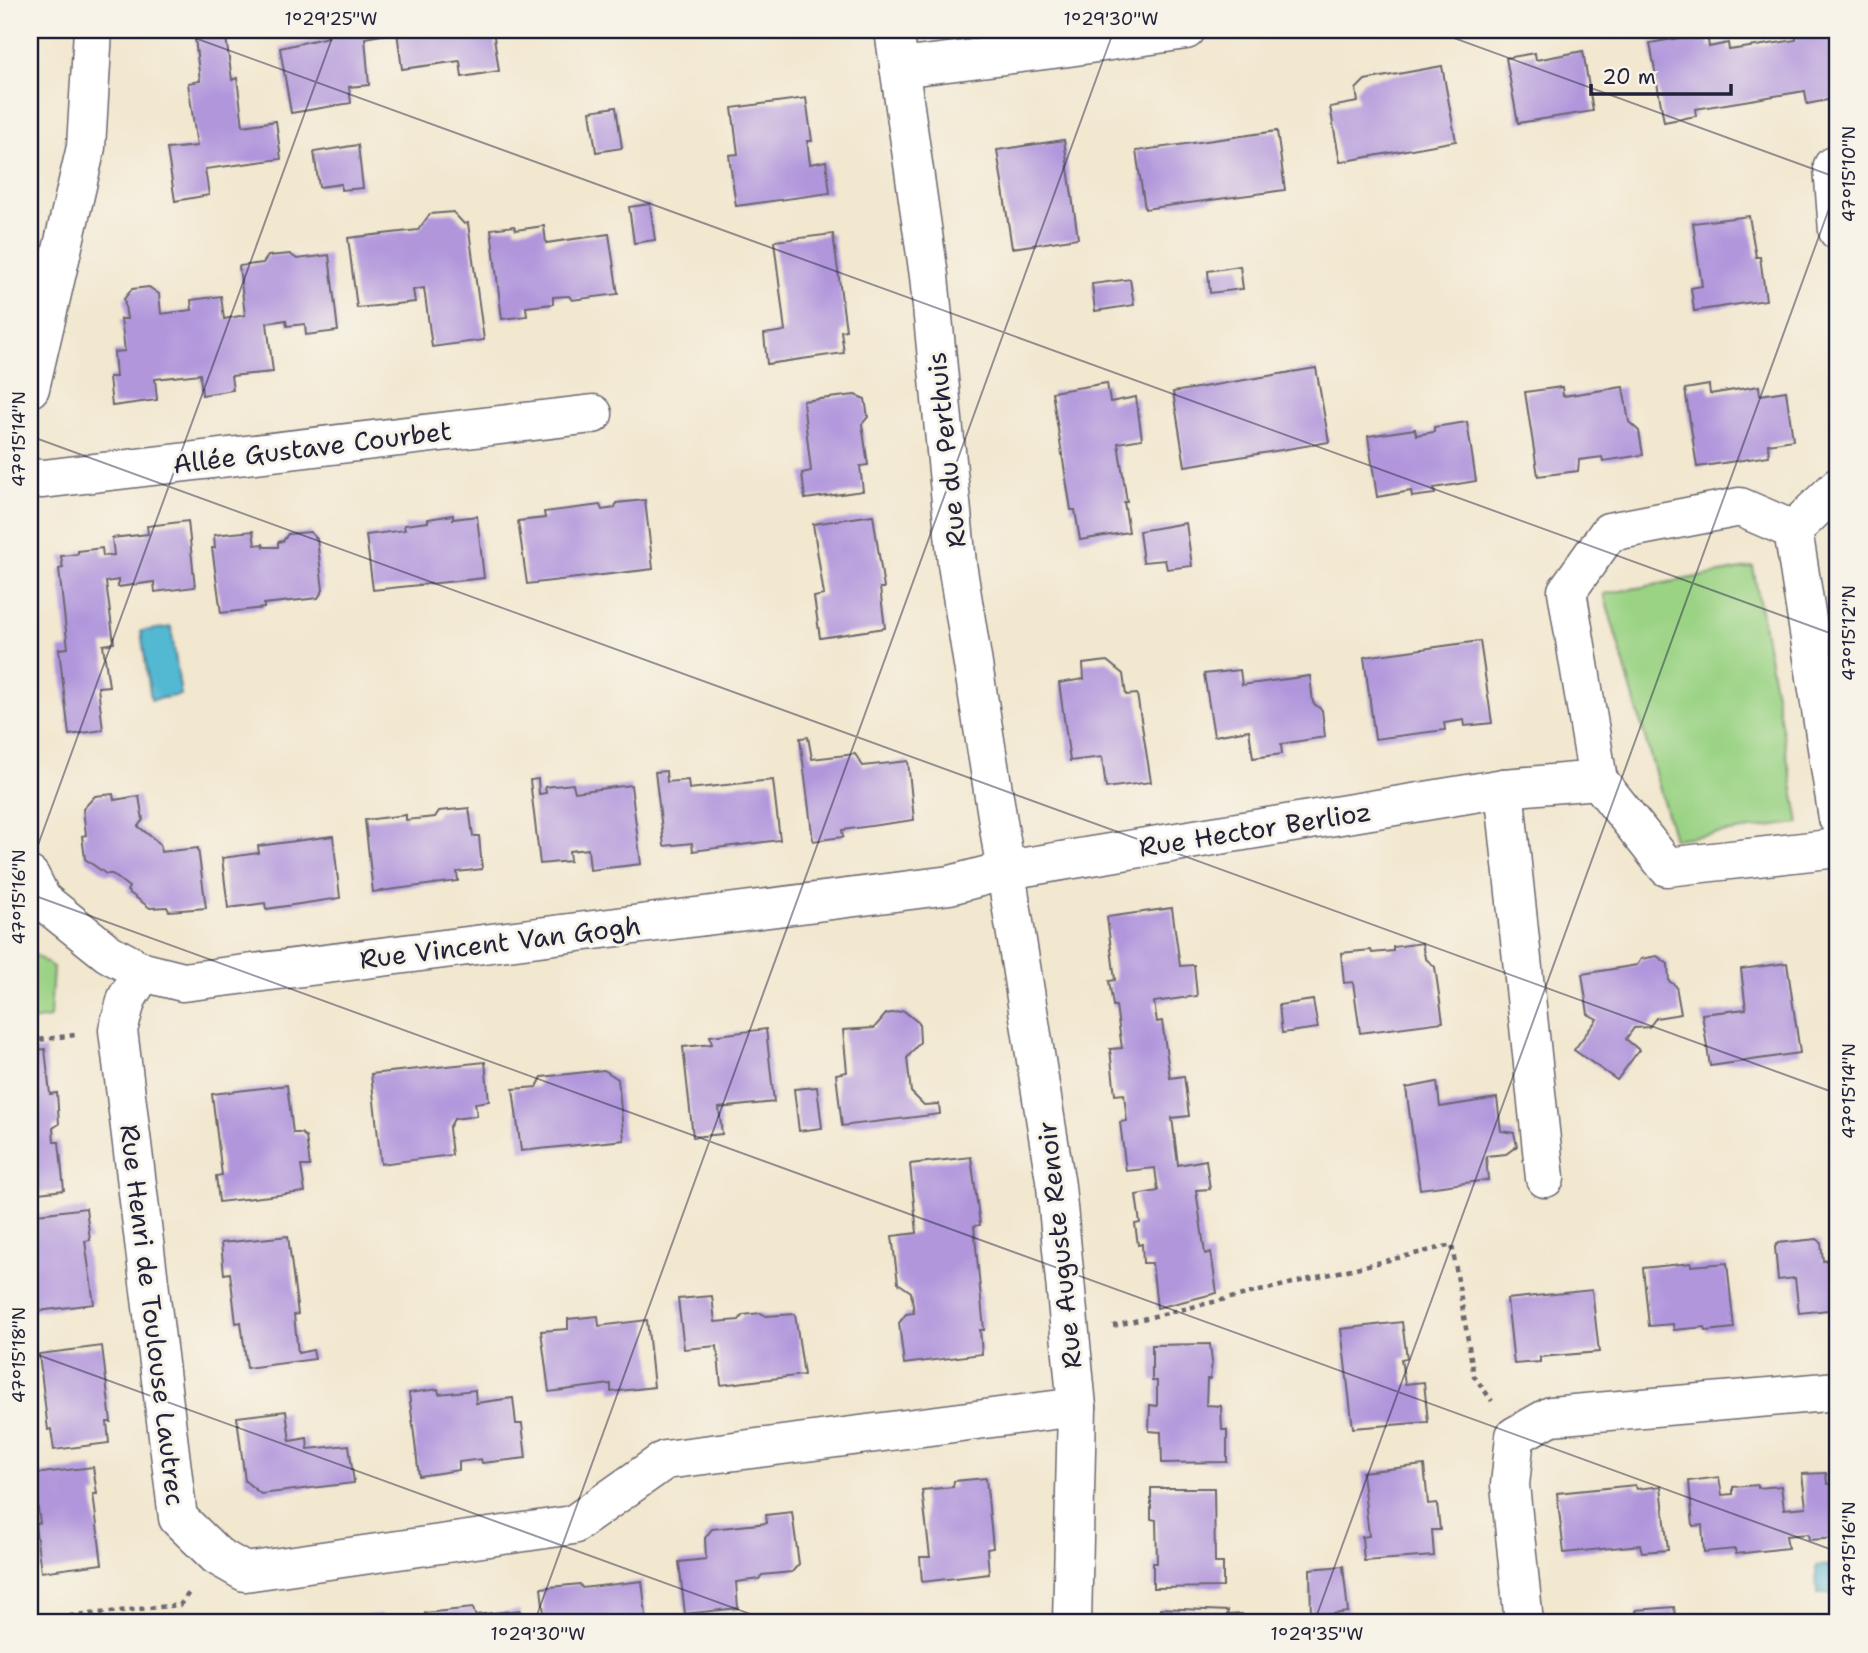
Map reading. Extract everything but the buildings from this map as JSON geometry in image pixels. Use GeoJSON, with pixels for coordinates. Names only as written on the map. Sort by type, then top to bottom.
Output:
{"type":"FeatureCollection","features":[{"type":"Feature","properties":{"kind":"street"},"geometry":{"type":"LineString","coordinates":[[30,388],[86,147],[93,30]]}},
{"type":"Feature","properties":{"kind":"street","name":"Rue du Perthuis"},"geometry":{"type":"LineString","coordinates":[[894,30],[929,275],[957,564],[1007,870]]}},
{"type":"Feature","properties":{"kind":"street"},"geometry":{"type":"LineString","coordinates":[[899,68],[1185,30]]}},
{"type":"Feature","properties":{"kind":"street"},"geometry":{"type":"LineString","coordinates":[[1838,165],[1833,166],[1838,231]]}},
{"type":"Feature","properties":{"kind":"street","name":"Allée Gustave Courbet"},"geometry":{"type":"LineString","coordinates":[[30,478],[43,479],[593,414]]}},
{"type":"Feature","properties":{"kind":"street"},"geometry":{"type":"LineString","coordinates":[[1793,530],[1838,487]]}},
{"type":"Feature","properties":{"kind":"street"},"geometry":{"type":"LineString","coordinates":[[1793,530],[1740,507],[1609,532],[1567,590],[1598,780],[1667,867],[1838,848]]}},
{"type":"Feature","properties":{"kind":"street"},"geometry":{"type":"LineString","coordinates":[[1793,530],[1838,818]]}},
{"type":"Feature","properties":{"kind":"street","name":"Rue Hector Berlioz"},"geometry":{"type":"LineString","coordinates":[[1007,870],[1504,788],[1598,780]]}},
{"type":"Feature","properties":{"kind":"street"},"geometry":{"type":"LineString","coordinates":[[1504,788],[1545,1178]]}},
{"type":"Feature","properties":{"kind":"street","name":"Rue Vincent Van Gogh"},"geometry":{"type":"LineString","coordinates":[[30,876],[42,900],[108,953],[143,972],[183,982],[950,885],[1007,870]]}},
{"type":"Feature","properties":{"kind":"street","name":"Rue Auguste Renoir"},"geometry":{"type":"LineString","coordinates":[[1007,870],[1056,1186],[1072,1336],[1077,1406],[1072,1623]]}},
{"type":"Feature","properties":{"kind":"street","name":"Rue Henri de Toulouse Lautrec"},"geometry":{"type":"LineString","coordinates":[[143,972],[127,998],[118,1030],[178,1518],[217,1556],[245,1572],[573,1525],[666,1460],[1077,1406]]}},
{"type":"Feature","properties":{"kind":"street"},"geometry":{"type":"LineString","coordinates":[[1524,1623],[1510,1485],[1515,1436],[1551,1416],[1838,1391]]}},
{"type":"Feature","properties":{"kind":"path"},"geometry":{"type":"LineString","coordinates":[[1072,1336],[1452,1245],[1474,1376],[1515,1436]]}},
{"type":"Feature","properties":{"kind":"path"},"geometry":{"type":"LineString","coordinates":[[30,1620],[180,1605],[217,1556]]}},
{"type":"Feature","properties":{"kind":"green space"},"geometry":{"type":"Polygon","coordinates":[[[1753,567],[1799,823],[1674,839],[1604,594],[1753,567]]]}},
{"type":"Feature","properties":{"kind":"green space"},"geometry":{"type":"Polygon","coordinates":[[[30,952],[53,967],[50,1018],[30,1021],[30,952]]]}},
{"type":"Feature","properties":{"kind":"water"},"geometry":{"type":"Polygon","coordinates":[[[171,627],[181,695],[151,700],[141,631],[171,627]]]}},
{"type":"Feature","properties":{"kind":"water"},"geometry":{"type":"Polygon","coordinates":[[[1838,1565],[1838,1594],[1817,1594],[1816,1566],[1838,1565]]]}}]}
